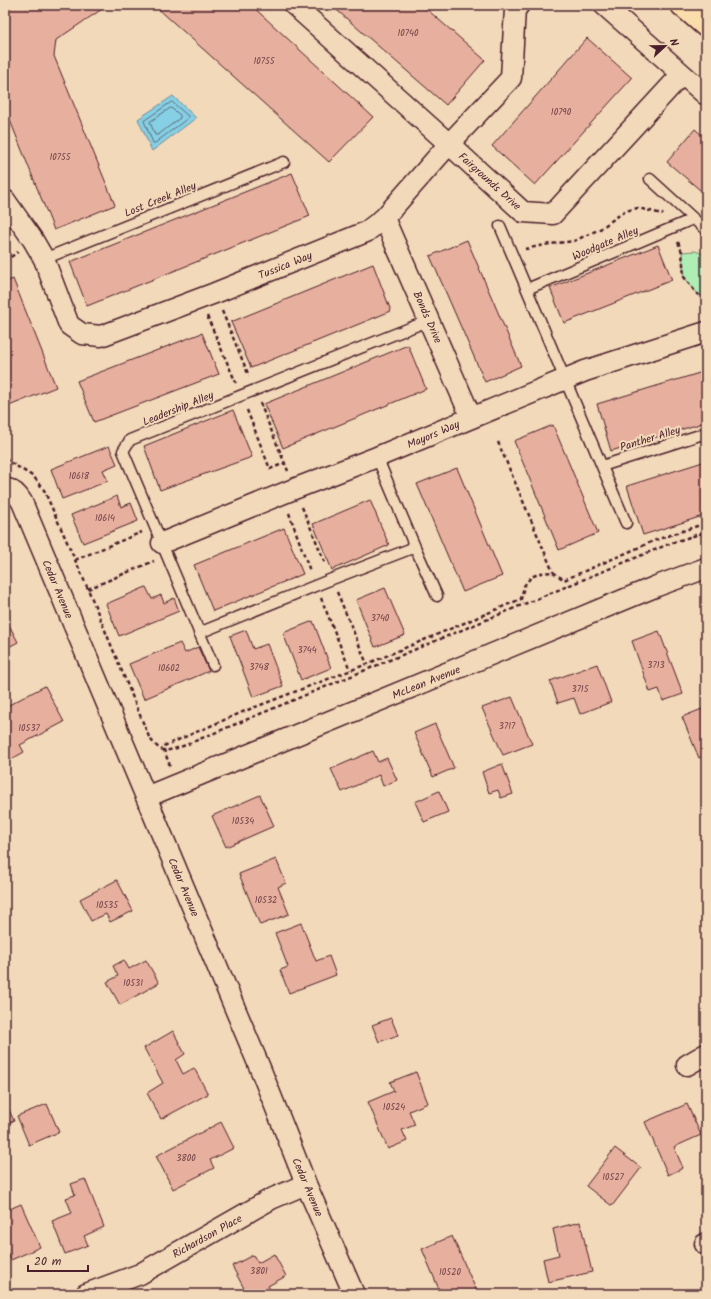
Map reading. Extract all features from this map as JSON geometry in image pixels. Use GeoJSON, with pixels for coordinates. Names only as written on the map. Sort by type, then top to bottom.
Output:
{"type":"FeatureCollection","features":[{"type":"Feature","properties":{"kind":"main road"},"geometry":{"type":"LineString","coordinates":[[682,5],[706,26]]}},
{"type":"Feature","properties":{"kind":"street","name":"Fairgrounds Drive"},"geometry":{"type":"LineString","coordinates":[[294,5],[450,144],[523,212],[553,214],[682,74]]}},
{"type":"Feature","properties":{"kind":"street","name":"Tussica Way"},"geometry":{"type":"LineString","coordinates":[[5,200],[33,240],[44,259],[69,324],[82,334],[101,336],[210,295],[366,232],[384,218],[511,78],[515,9],[519,5]]}},
{"type":"Feature","properties":{"kind":"street"},"geometry":{"type":"LineString","coordinates":[[604,5],[706,96]]}},
{"type":"Feature","properties":{"kind":"street","name":"Bonds Drive"},"geometry":{"type":"LineString","coordinates":[[384,218],[472,417]]}},
{"type":"Feature","properties":{"kind":"street","name":"Mayors Way"},"geometry":{"type":"LineString","coordinates":[[161,541],[377,457],[585,371],[706,332]]}},
{"type":"Feature","properties":{"kind":"street","name":"Cedar Avenue"},"geometry":{"type":"LineString","coordinates":[[5,488],[10,489],[19,496],[22,502],[260,1068],[306,1184],[354,1294]]}},
{"type":"Feature","properties":{"kind":"street","name":"McLean Avenue"},"geometry":{"type":"LineString","coordinates":[[146,797],[650,589],[706,568]]}},
{"type":"Feature","properties":{"kind":"street"},"geometry":{"type":"LineString","coordinates":[[686,1065],[706,1054]]}},
{"type":"Feature","properties":{"kind":"street","name":"Richardson Place"},"geometry":{"type":"LineString","coordinates":[[86,1294],[140,1274],[272,1199],[306,1184]]}},
{"type":"Feature","properties":{"kind":"lane","name":"Lost Creek Alley"},"geometry":{"type":"LineString","coordinates":[[44,259],[284,162]]}},
{"type":"Feature","properties":{"kind":"lane"},"geometry":{"type":"LineString","coordinates":[[650,179],[706,230]]}},
{"type":"Feature","properties":{"kind":"lane","name":"Woodgate Alley"},"geometry":{"type":"LineString","coordinates":[[527,289],[693,219]]}},
{"type":"Feature","properties":{"kind":"lane"},"geometry":{"type":"LineString","coordinates":[[500,226],[626,523]]}},
{"type":"Feature","properties":{"kind":"lane","name":"Leadership Alley"},"geometry":{"type":"LineString","coordinates":[[213,664],[122,451],[130,440],[430,320]]}},
{"type":"Feature","properties":{"kind":"lane","name":"Panther Alley"},"geometry":{"type":"LineString","coordinates":[[602,466],[706,433]]}},
{"type":"Feature","properties":{"kind":"lane"},"geometry":{"type":"LineString","coordinates":[[377,457],[437,596]]}},
{"type":"Feature","properties":{"kind":"lane"},"geometry":{"type":"LineString","coordinates":[[199,632],[332,578],[415,547]]}},
{"type":"Feature","properties":{"kind":"path"},"geometry":{"type":"LineString","coordinates":[[498,442],[553,572],[564,580],[656,540],[706,523]]}},
{"type":"Feature","properties":{"kind":"path"},"geometry":{"type":"LineString","coordinates":[[5,459],[34,477],[44,490],[88,589],[149,737],[156,747],[169,751],[671,543],[706,532]]}},
{"type":"Feature","properties":{"kind":"path"},"geometry":{"type":"LineString","coordinates":[[75,560],[161,541]]}},
{"type":"Feature","properties":{"kind":"path"},"geometry":{"type":"LineString","coordinates":[[88,589],[161,541]]}},
{"type":"Feature","properties":{"kind":"path"},"geometry":{"type":"LineString","coordinates":[[177,784],[164,750],[164,746],[245,711],[367,664],[521,599],[524,586],[531,577],[541,573],[553,572]]}},
{"type":"Feature","properties":{"kind":"green space"},"geometry":{"type":"Polygon","coordinates":[[[695,251],[706,255],[706,297],[697,294],[684,277],[682,252],[695,251]]]}},
{"type":"Feature","properties":{"kind":"water"},"geometry":{"type":"Polygon","coordinates":[[[173,96],[196,118],[152,151],[138,119],[173,96]]]}},
{"type":"Feature","properties":{"kind":"building"},"geometry":{"type":"Polygon","coordinates":[[[5,5],[108,5],[56,40],[54,56],[115,205],[54,230],[5,108],[5,5]]]}},
{"type":"Feature","properties":{"kind":"building"},"geometry":{"type":"Polygon","coordinates":[[[154,5],[251,5],[373,117],[329,162],[154,5]]]}},
{"type":"Feature","properties":{"kind":"building"},"geometry":{"type":"Polygon","coordinates":[[[331,5],[422,5],[485,60],[446,105],[331,5]]]}},
{"type":"Feature","properties":{"kind":"building"},"geometry":{"type":"Polygon","coordinates":[[[587,38],[632,78],[535,185],[492,146],[587,38]]]}},
{"type":"Feature","properties":{"kind":"building"},"geometry":{"type":"Polygon","coordinates":[[[695,129],[706,139],[706,195],[667,162],[695,129]]]}},
{"type":"Feature","properties":{"kind":"building"},"geometry":{"type":"Polygon","coordinates":[[[292,173],[310,216],[87,306],[70,262],[292,173]]]}},
{"type":"Feature","properties":{"kind":"building"},"geometry":{"type":"Polygon","coordinates":[[[467,240],[521,366],[485,382],[430,256],[467,240]]]}},
{"type":"Feature","properties":{"kind":"building"},"geometry":{"type":"Polygon","coordinates":[[[658,245],[672,280],[564,323],[550,288],[658,245]]]}},
{"type":"Feature","properties":{"kind":"building"},"geometry":{"type":"Polygon","coordinates":[[[373,264],[391,311],[251,368],[231,322],[373,264]]]}},
{"type":"Feature","properties":{"kind":"building"},"geometry":{"type":"Polygon","coordinates":[[[13,279],[56,387],[9,406],[5,396],[5,282],[13,279]]]}},
{"type":"Feature","properties":{"kind":"building"},"geometry":{"type":"Polygon","coordinates":[[[202,333],[219,374],[94,422],[77,381],[202,333]]]}},
{"type":"Feature","properties":{"kind":"building"},"geometry":{"type":"Polygon","coordinates":[[[408,345],[426,389],[283,448],[264,404],[408,345]]]}},
{"type":"Feature","properties":{"kind":"building"},"geometry":{"type":"Polygon","coordinates":[[[706,371],[706,422],[611,451],[597,404],[706,371]]]}},
{"type":"Feature","properties":{"kind":"building"},"geometry":{"type":"Polygon","coordinates":[[[233,410],[252,457],[160,490],[144,446],[233,410]]]}},
{"type":"Feature","properties":{"kind":"building"},"geometry":{"type":"Polygon","coordinates":[[[553,425],[598,533],[559,550],[514,441],[553,425]]]}},
{"type":"Feature","properties":{"kind":"building"},"geometry":{"type":"Polygon","coordinates":[[[109,446],[117,464],[103,470],[108,481],[62,499],[51,469],[109,446]]]}},
{"type":"Feature","properties":{"kind":"building"},"geometry":{"type":"Polygon","coordinates":[[[706,461],[706,515],[643,535],[627,486],[706,461]]]}},
{"type":"Feature","properties":{"kind":"building"},"geometry":{"type":"Polygon","coordinates":[[[457,468],[502,576],[463,592],[417,484],[457,468]]]}},
{"type":"Feature","properties":{"kind":"building"},"geometry":{"type":"Polygon","coordinates":[[[117,496],[121,507],[131,503],[138,521],[83,543],[71,515],[117,496]]]}},
{"type":"Feature","properties":{"kind":"building"},"geometry":{"type":"Polygon","coordinates":[[[370,500],[389,545],[332,570],[313,524],[370,500]]]}},
{"type":"Feature","properties":{"kind":"building"},"geometry":{"type":"Polygon","coordinates":[[[284,528],[303,574],[213,611],[194,565],[284,528]]]}},
{"type":"Feature","properties":{"kind":"building"},"geometry":{"type":"Polygon","coordinates":[[[146,587],[152,599],[161,595],[164,603],[174,598],[179,611],[119,636],[106,604],[146,587]]]}},
{"type":"Feature","properties":{"kind":"building"},"geometry":{"type":"Polygon","coordinates":[[[385,588],[405,635],[375,647],[356,600],[385,588]]]}},
{"type":"Feature","properties":{"kind":"building"},"geometry":{"type":"Polygon","coordinates":[[[313,621],[331,668],[301,680],[283,633],[313,621]]]}},
{"type":"Feature","properties":{"kind":"building"},"geometry":{"type":"Polygon","coordinates":[[[8,623],[18,642],[5,649],[5,624],[8,623]]]}},
{"type":"Feature","properties":{"kind":"building"},"geometry":{"type":"Polygon","coordinates":[[[246,630],[253,649],[267,644],[283,686],[253,697],[230,636],[246,630]]]}},
{"type":"Feature","properties":{"kind":"building"},"geometry":{"type":"Polygon","coordinates":[[[659,631],[683,694],[663,701],[659,689],[650,692],[632,641],[659,631]]]}},
{"type":"Feature","properties":{"kind":"building"},"geometry":{"type":"Polygon","coordinates":[[[180,643],[185,653],[198,647],[209,671],[144,699],[129,664],[180,643]]]}},
{"type":"Feature","properties":{"kind":"building"},"geometry":{"type":"Polygon","coordinates":[[[597,664],[611,702],[580,714],[574,698],[558,703],[550,681],[597,664]]]}},
{"type":"Feature","properties":{"kind":"building"},"geometry":{"type":"Polygon","coordinates":[[[45,686],[64,722],[20,745],[24,752],[10,760],[5,751],[5,743],[9,741],[5,734],[5,707],[45,686]]]}},
{"type":"Feature","properties":{"kind":"building"},"geometry":{"type":"Polygon","coordinates":[[[512,697],[532,744],[503,755],[482,708],[512,697]]]}},
{"type":"Feature","properties":{"kind":"building"},"geometry":{"type":"Polygon","coordinates":[[[702,709],[706,718],[706,755],[699,758],[682,717],[702,709]]]}},
{"type":"Feature","properties":{"kind":"building"},"geometry":{"type":"Polygon","coordinates":[[[435,724],[454,768],[433,777],[414,733],[435,724]]]}},
{"type":"Feature","properties":{"kind":"building"},"geometry":{"type":"Polygon","coordinates":[[[373,751],[378,762],[387,758],[397,780],[383,786],[379,775],[342,792],[331,769],[373,751]]]}},
{"type":"Feature","properties":{"kind":"building"},"geometry":{"type":"Polygon","coordinates":[[[502,764],[513,794],[501,798],[498,790],[489,793],[482,772],[502,764]]]}},
{"type":"Feature","properties":{"kind":"building"},"geometry":{"type":"Polygon","coordinates":[[[439,791],[448,812],[424,822],[415,802],[439,791]]]}},
{"type":"Feature","properties":{"kind":"building"},"geometry":{"type":"Polygon","coordinates":[[[260,795],[274,826],[226,847],[212,816],[260,795]]]}},
{"type":"Feature","properties":{"kind":"building"},"geometry":{"type":"Polygon","coordinates":[[[276,859],[286,883],[278,887],[289,914],[260,925],[239,874],[276,859]]]}},
{"type":"Feature","properties":{"kind":"building"},"geometry":{"type":"Polygon","coordinates":[[[117,880],[133,911],[110,922],[106,914],[91,921],[80,899],[117,880]]]}},
{"type":"Feature","properties":{"kind":"building"},"geometry":{"type":"Polygon","coordinates":[[[301,923],[316,961],[329,956],[336,975],[289,993],[280,970],[288,967],[275,933],[301,923]]]}},
{"type":"Feature","properties":{"kind":"building"},"geometry":{"type":"Polygon","coordinates":[[[124,960],[129,969],[146,960],[159,983],[120,1005],[107,982],[118,976],[113,966],[124,960]]]}},
{"type":"Feature","properties":{"kind":"building"},"geometry":{"type":"Polygon","coordinates":[[[391,1018],[398,1035],[379,1042],[372,1025],[391,1018]]]}},
{"type":"Feature","properties":{"kind":"building"},"geometry":{"type":"Polygon","coordinates":[[[173,1031],[185,1054],[176,1060],[183,1074],[194,1068],[208,1094],[161,1119],[147,1093],[163,1083],[144,1048],[173,1031]]]}},
{"type":"Feature","properties":{"kind":"building"},"geometry":{"type":"Polygon","coordinates":[[[416,1072],[428,1103],[409,1111],[415,1125],[402,1130],[407,1141],[388,1149],[368,1102],[394,1091],[390,1082],[416,1072]]]}},
{"type":"Feature","properties":{"kind":"building"},"geometry":{"type":"Polygon","coordinates":[[[5,1101],[14,1121],[5,1124],[5,1101]]]}},
{"type":"Feature","properties":{"kind":"building"},"geometry":{"type":"Polygon","coordinates":[[[47,1104],[59,1132],[29,1145],[17,1116],[47,1104]]]}},
{"type":"Feature","properties":{"kind":"building"},"geometry":{"type":"Polygon","coordinates":[[[687,1104],[701,1135],[674,1147],[683,1168],[668,1175],[645,1122],[687,1104]]]}},
{"type":"Feature","properties":{"kind":"building"},"geometry":{"type":"Polygon","coordinates":[[[221,1122],[234,1148],[210,1160],[214,1168],[173,1189],[156,1156],[221,1122]]]}},
{"type":"Feature","properties":{"kind":"building"},"geometry":{"type":"Polygon","coordinates":[[[615,1148],[641,1168],[612,1206],[586,1186],[615,1148]]]}},
{"type":"Feature","properties":{"kind":"building"},"geometry":{"type":"Polygon","coordinates":[[[85,1179],[104,1227],[84,1236],[88,1245],[65,1254],[52,1221],[72,1213],[66,1198],[75,1195],[71,1184],[85,1179]]]}},
{"type":"Feature","properties":{"kind":"building"},"geometry":{"type":"Polygon","coordinates":[[[21,1204],[40,1247],[11,1260],[5,1247],[5,1234],[7,1233],[5,1230],[5,1211],[21,1204]]]}},
{"type":"Feature","properties":{"kind":"building"},"geometry":{"type":"Polygon","coordinates":[[[580,1222],[592,1272],[548,1282],[543,1259],[559,1255],[553,1229],[580,1222]]]}},
{"type":"Feature","properties":{"kind":"building"},"geometry":{"type":"Polygon","coordinates":[[[452,1236],[478,1294],[441,1294],[422,1249],[452,1236]]]}},
{"type":"Feature","properties":{"kind":"building"},"geometry":{"type":"Polygon","coordinates":[[[274,1254],[286,1276],[268,1286],[273,1294],[247,1294],[232,1266],[253,1255],[258,1263],[274,1254]]]}}]}
